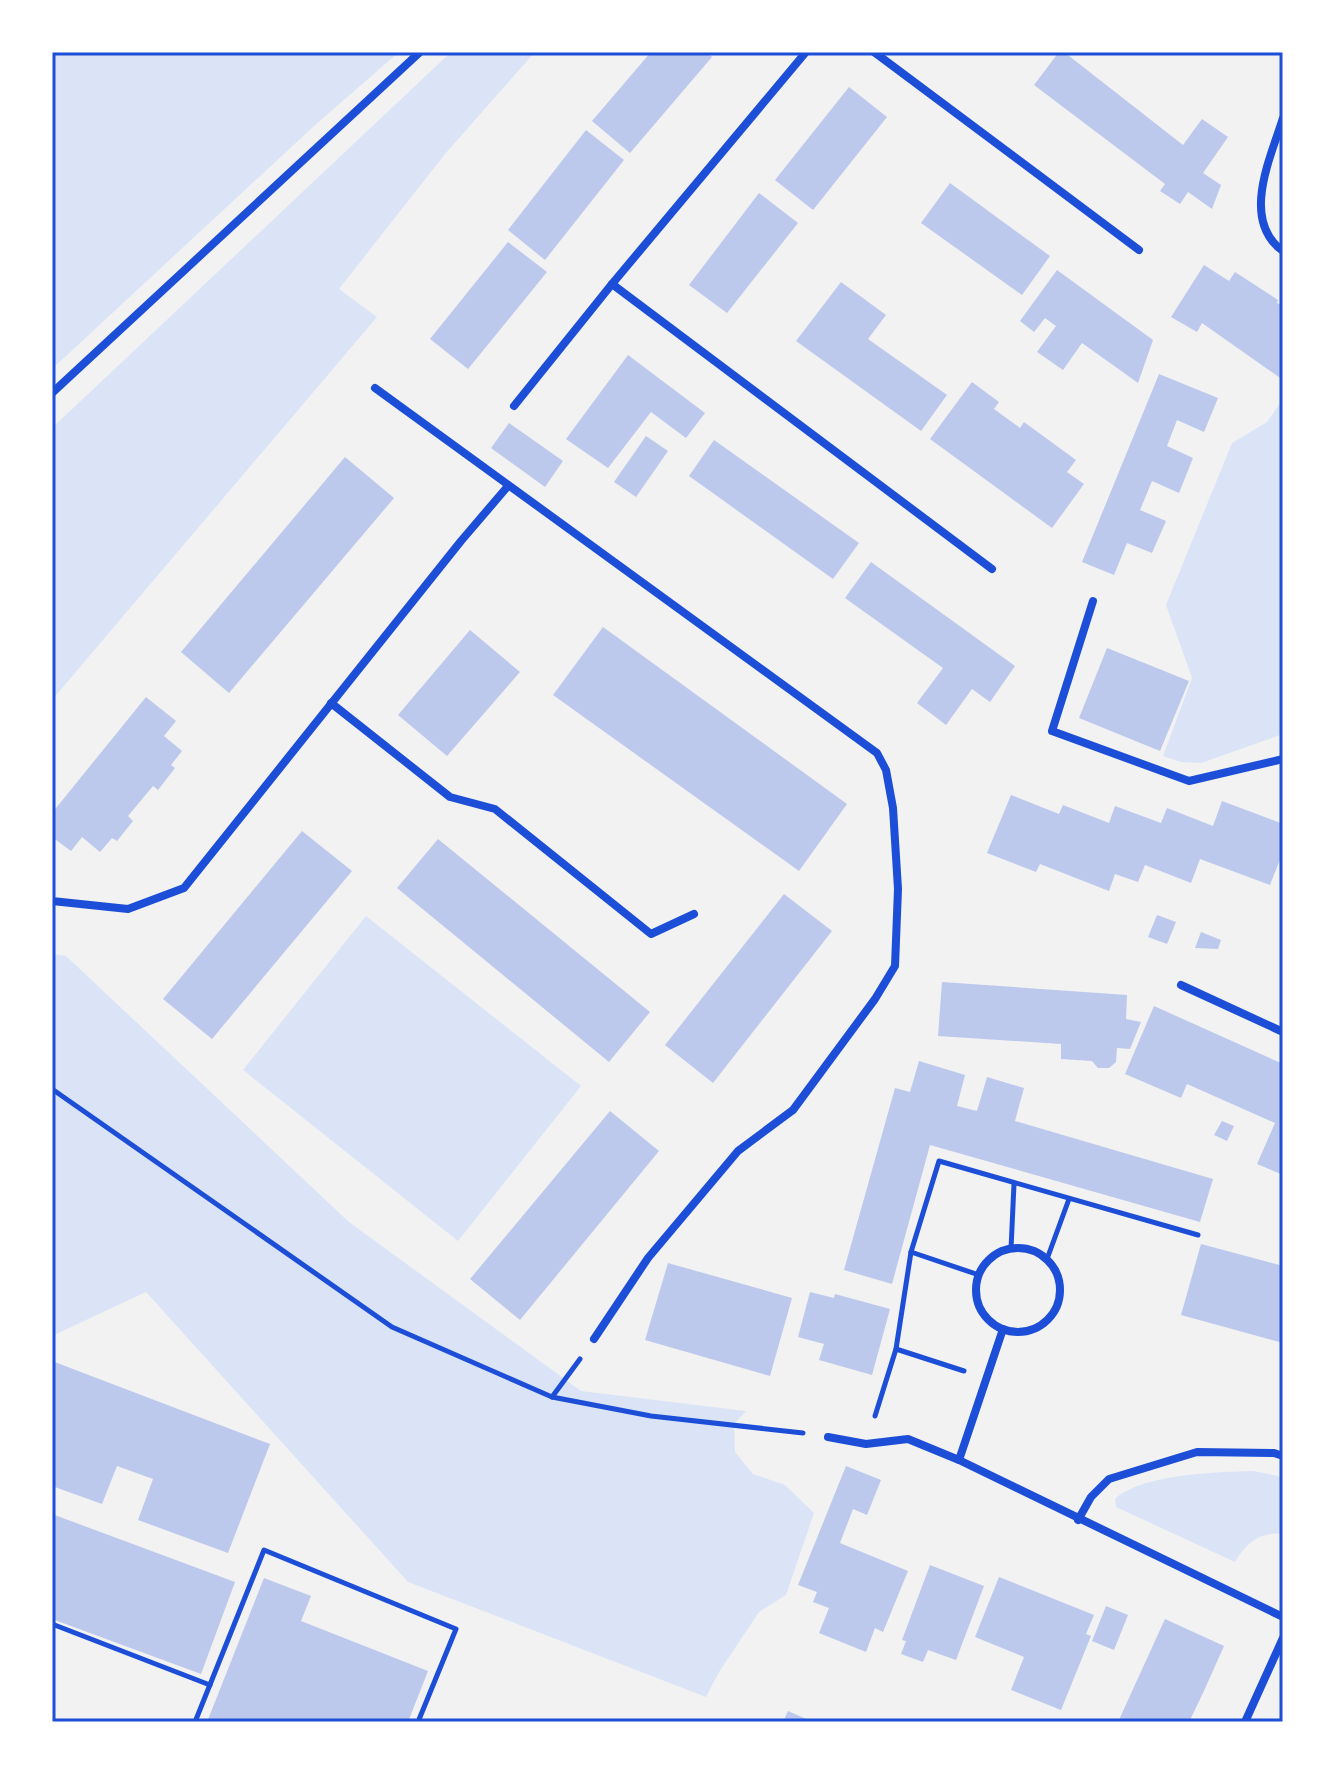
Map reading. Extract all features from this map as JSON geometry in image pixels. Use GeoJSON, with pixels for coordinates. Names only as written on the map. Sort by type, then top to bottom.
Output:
{"type":"FeatureCollection","features":[{"type":"Feature","properties":{"kind":"street"},"geometry":{"type":"LineString","coordinates":[[52,393],[420,52]]}},
{"type":"Feature","properties":{"kind":"street"},"geometry":{"type":"LineString","coordinates":[[514,406],[806,52]]}},
{"type":"Feature","properties":{"kind":"street"},"geometry":{"type":"LineString","coordinates":[[874,52],[1139,250]]}},
{"type":"Feature","properties":{"kind":"street"},"geometry":{"type":"LineString","coordinates":[[1283,118],[1263,183],[1260,205],[1265,228],[1283,251]]}},
{"type":"Feature","properties":{"kind":"street"},"geometry":{"type":"LineString","coordinates":[[612,284],[992,569]]}},
{"type":"Feature","properties":{"kind":"street"},"geometry":{"type":"LineString","coordinates":[[375,388],[877,753],[886,770],[893,808],[898,889],[895,966],[875,999],[793,1110],[738,1151],[648,1258],[594,1339]]}},
{"type":"Feature","properties":{"kind":"street"},"geometry":{"type":"LineString","coordinates":[[52,901],[128,909],[184,888],[508,486]]}},
{"type":"Feature","properties":{"kind":"street"},"geometry":{"type":"LineString","coordinates":[[1093,601],[1052,731],[1189,781],[1283,759]]}},
{"type":"Feature","properties":{"kind":"street"},"geometry":{"type":"LineString","coordinates":[[331,703],[450,797],[495,809],[651,934],[694,914]]}},
{"type":"Feature","properties":{"kind":"street"},"geometry":{"type":"LineString","coordinates":[[1181,985],[1283,1032]]}},
{"type":"Feature","properties":{"kind":"street"},"geometry":{"type":"LineString","coordinates":[[1011,1249],[1025,1249],[1047,1259],[1059,1279],[1060,1294],[1055,1310],[1046,1322],[1018,1332],[991,1322],[978,1304],[976,1289],[979,1275],[987,1262],[998,1253],[1011,1249]]}},
{"type":"Feature","properties":{"kind":"street"},"geometry":{"type":"LineString","coordinates":[[959,1460],[1003,1329]]}},
{"type":"Feature","properties":{"kind":"street"},"geometry":{"type":"LineString","coordinates":[[828,1437],[866,1444],[908,1439],[959,1460],[1283,1617]]}},
{"type":"Feature","properties":{"kind":"street"},"geometry":{"type":"LineString","coordinates":[[1078,1520],[1091,1497],[1109,1479],[1124,1474],[1197,1452],[1274,1453],[1283,1456]]}},
{"type":"Feature","properties":{"kind":"street"},"geometry":{"type":"LineString","coordinates":[[1245,1722],[1283,1638]]}},
{"type":"Feature","properties":{"kind":"path"},"geometry":{"type":"LineString","coordinates":[[52,1089],[392,1327],[552,1397],[651,1416],[828,1437]]}},
{"type":"Feature","properties":{"kind":"path"},"geometry":{"type":"LineString","coordinates":[[866,1444],[896,1349],[911,1252],[939,1161],[1198,1235]]}},
{"type":"Feature","properties":{"kind":"path"},"geometry":{"type":"LineString","coordinates":[[1011,1249],[1014,1184]]}},
{"type":"Feature","properties":{"kind":"path"},"geometry":{"type":"LineString","coordinates":[[1047,1259],[1069,1199]]}},
{"type":"Feature","properties":{"kind":"path"},"geometry":{"type":"LineString","coordinates":[[911,1252],[979,1275]]}},
{"type":"Feature","properties":{"kind":"path"},"geometry":{"type":"LineString","coordinates":[[552,1397],[594,1339]]}},
{"type":"Feature","properties":{"kind":"path"},"geometry":{"type":"LineString","coordinates":[[896,1349],[986,1379]]}},
{"type":"Feature","properties":{"kind":"path"},"geometry":{"type":"LineString","coordinates":[[195,1722],[264,1550],[456,1629],[418,1722]]}},
{"type":"Feature","properties":{"kind":"path"},"geometry":{"type":"LineString","coordinates":[[52,1624],[210,1685]]}},
{"type":"Feature","properties":{"kind":"shaded area"},"geometry":{"type":"Polygon","coordinates":[[[52,52],[399,52],[314,126],[52,369],[52,52]]]}},
{"type":"Feature","properties":{"kind":"shaded area"},"geometry":{"type":"Polygon","coordinates":[[[451,52],[535,52],[445,154],[339,289],[377,317],[52,700],[52,428],[451,52]]]}},
{"type":"Feature","properties":{"kind":"shaded area"},"geometry":{"type":"Polygon","coordinates":[[[1283,399],[1283,734],[1201,763],[1181,762],[1163,756],[1192,678],[1166,605],[1232,443],[1267,422],[1283,399]]]}},
{"type":"Feature","properties":{"kind":"shaded area"},"geometry":{"type":"Polygon","coordinates":[[[366,916],[581,1086],[458,1241],[243,1070],[366,916]]]}},
{"type":"Feature","properties":{"kind":"shaded area"},"geometry":{"type":"Polygon","coordinates":[[[52,954],[66,956],[349,1222],[581,1391],[746,1411],[734,1424],[735,1452],[753,1474],[785,1485],[814,1513],[786,1595],[759,1612],[706,1697],[408,1582],[146,1292],[52,1336],[52,954]]]}},
{"type":"Feature","properties":{"kind":"shaded area"},"geometry":{"type":"Polygon","coordinates":[[[1253,1471],[1283,1477],[1283,1534],[1254,1540],[1235,1562],[1116,1507],[1115,1499],[1127,1491],[1161,1479],[1253,1471]]]}},
{"type":"Feature","properties":{"kind":"building"},"geometry":{"type":"Polygon","coordinates":[[[651,52],[706,52],[712,57],[630,153],[592,121],[651,52]]]}},
{"type":"Feature","properties":{"kind":"building"},"geometry":{"type":"Polygon","coordinates":[[[1059,52],[1064,52],[1183,145],[1202,119],[1228,137],[1203,173],[1221,185],[1212,209],[1188,192],[1180,204],[1160,191],[1165,184],[1034,85],[1059,52]]]}},
{"type":"Feature","properties":{"kind":"building"},"geometry":{"type":"Polygon","coordinates":[[[849,87],[887,117],[813,210],[775,180],[849,87]]]}},
{"type":"Feature","properties":{"kind":"building"},"geometry":{"type":"Polygon","coordinates":[[[586,130],[624,160],[545,260],[508,230],[586,130]]]}},
{"type":"Feature","properties":{"kind":"building"},"geometry":{"type":"Polygon","coordinates":[[[950,183],[1050,256],[1022,295],[921,223],[950,183]]]}},
{"type":"Feature","properties":{"kind":"building"},"geometry":{"type":"Polygon","coordinates":[[[759,193],[798,223],[727,313],[689,285],[759,193]]]}},
{"type":"Feature","properties":{"kind":"building"},"geometry":{"type":"Polygon","coordinates":[[[508,242],[547,272],[468,369],[430,339],[508,242]]]}},
{"type":"Feature","properties":{"kind":"building"},"geometry":{"type":"Polygon","coordinates":[[[1204,265],[1229,281],[1235,272],[1283,306],[1283,380],[1202,323],[1197,332],[1171,317],[1204,265]]]}},
{"type":"Feature","properties":{"kind":"building"},"geometry":{"type":"Polygon","coordinates":[[[1057,270],[1153,340],[1138,383],[1082,343],[1063,370],[1037,352],[1056,326],[1045,318],[1034,332],[1020,321],[1057,270]]]}},
{"type":"Feature","properties":{"kind":"building"},"geometry":{"type":"Polygon","coordinates":[[[841,282],[886,315],[868,339],[947,395],[921,431],[796,341],[841,282]]]}},
{"type":"Feature","properties":{"kind":"building"},"geometry":{"type":"Polygon","coordinates":[[[628,355],[705,413],[686,438],[651,412],[608,468],[566,439],[628,355]]]}},
{"type":"Feature","properties":{"kind":"building"},"geometry":{"type":"Polygon","coordinates":[[[1159,374],[1218,398],[1204,432],[1177,420],[1167,446],[1193,458],[1179,493],[1152,481],[1140,510],[1166,521],[1152,553],[1127,543],[1114,575],[1082,562],[1159,374]]]}},
{"type":"Feature","properties":{"kind":"building"},"geometry":{"type":"Polygon","coordinates":[[[972,382],[999,402],[994,409],[1020,428],[1024,422],[1076,460],[1067,472],[1084,484],[1052,528],[930,439],[972,382]]]}},
{"type":"Feature","properties":{"kind":"building"},"geometry":{"type":"Polygon","coordinates":[[[509,423],[563,461],[545,487],[491,448],[509,423]]]}},
{"type":"Feature","properties":{"kind":"building"},"geometry":{"type":"Polygon","coordinates":[[[646,436],[668,451],[636,497],[614,482],[646,436]]]}},
{"type":"Feature","properties":{"kind":"building"},"geometry":{"type":"Polygon","coordinates":[[[714,440],[859,543],[833,579],[689,476],[714,440]]]}},
{"type":"Feature","properties":{"kind":"building"},"geometry":{"type":"Polygon","coordinates":[[[345,457],[394,498],[229,693],[181,652],[345,457]]]}},
{"type":"Feature","properties":{"kind":"building"},"geometry":{"type":"Polygon","coordinates":[[[871,562],[1015,666],[990,702],[972,689],[946,725],[917,703],[943,668],[845,598],[871,562]]]}},
{"type":"Feature","properties":{"kind":"building"},"geometry":{"type":"Polygon","coordinates":[[[603,627],[847,804],[799,871],[553,695],[603,627]]]}},
{"type":"Feature","properties":{"kind":"building"},"geometry":{"type":"Polygon","coordinates":[[[470,630],[520,672],[447,756],[398,715],[470,630]]]}},
{"type":"Feature","properties":{"kind":"building"},"geometry":{"type":"Polygon","coordinates":[[[1107,648],[1189,681],[1160,751],[1079,718],[1107,648]]]}},
{"type":"Feature","properties":{"kind":"building"},"geometry":{"type":"Polygon","coordinates":[[[146,697],[176,721],[164,736],[182,751],[171,765],[175,768],[158,790],[153,786],[128,816],[133,821],[117,841],[112,838],[100,852],[82,837],[71,851],[52,837],[52,813],[146,697]]]}},
{"type":"Feature","properties":{"kind":"building"},"geometry":{"type":"Polygon","coordinates":[[[1011,795],[1059,814],[1063,805],[1109,823],[1115,806],[1161,823],[1167,808],[1213,826],[1222,801],[1283,824],[1283,852],[1270,885],[1200,859],[1191,883],[1145,865],[1138,882],[1115,874],[1109,891],[1040,864],[1036,872],[987,853],[1011,795]]]}},
{"type":"Feature","properties":{"kind":"building"},"geometry":{"type":"Polygon","coordinates":[[[302,831],[352,871],[212,1039],[163,999],[302,831]]]}},
{"type":"Feature","properties":{"kind":"building"},"geometry":{"type":"Polygon","coordinates":[[[438,839],[650,1012],[609,1062],[397,888],[438,839]]]}},
{"type":"Feature","properties":{"kind":"building"},"geometry":{"type":"Polygon","coordinates":[[[784,894],[832,931],[713,1083],[665,1045],[784,894]]]}},
{"type":"Feature","properties":{"kind":"building"},"geometry":{"type":"Polygon","coordinates":[[[1157,915],[1176,922],[1167,944],[1148,937],[1157,915]]]}},
{"type":"Feature","properties":{"kind":"building"},"geometry":{"type":"Polygon","coordinates":[[[1201,932],[1221,940],[1218,949],[1195,948],[1201,932]]]}},
{"type":"Feature","properties":{"kind":"building"},"geometry":{"type":"Polygon","coordinates":[[[942,982],[1127,995],[1126,1019],[1141,1022],[1130,1049],[1117,1048],[1116,1062],[1109,1068],[1098,1068],[1092,1061],[1061,1059],[1061,1044],[938,1036],[942,982]]]}},
{"type":"Feature","properties":{"kind":"building"},"geometry":{"type":"Polygon","coordinates":[[[1154,1006],[1283,1064],[1283,1175],[1257,1164],[1275,1123],[1187,1084],[1181,1098],[1125,1074],[1154,1006]]]}},
{"type":"Feature","properties":{"kind":"building"},"geometry":{"type":"Polygon","coordinates":[[[919,1061],[965,1075],[957,1106],[977,1111],[987,1077],[1024,1088],[1015,1121],[1213,1179],[1200,1222],[930,1145],[892,1284],[844,1270],[895,1088],[910,1092],[919,1061]]]}},
{"type":"Feature","properties":{"kind":"building"},"geometry":{"type":"Polygon","coordinates":[[[610,1111],[659,1151],[520,1320],[470,1279],[610,1111]]]}},
{"type":"Feature","properties":{"kind":"building"},"geometry":{"type":"Polygon","coordinates":[[[1222,1121],[1234,1126],[1227,1141],[1214,1135],[1222,1121]]]}},
{"type":"Feature","properties":{"kind":"building"},"geometry":{"type":"Polygon","coordinates":[[[1201,1244],[1283,1266],[1283,1343],[1181,1315],[1201,1244]]]}},
{"type":"Feature","properties":{"kind":"building"},"geometry":{"type":"Polygon","coordinates":[[[668,1263],[792,1298],[770,1376],[645,1340],[668,1263]]]}},
{"type":"Feature","properties":{"kind":"building"},"geometry":{"type":"Polygon","coordinates":[[[810,1292],[834,1298],[835,1294],[890,1309],[872,1375],[819,1360],[824,1344],[798,1337],[810,1292]]]}},
{"type":"Feature","properties":{"kind":"building"},"geometry":{"type":"Polygon","coordinates":[[[52,1361],[270,1444],[228,1553],[138,1520],[153,1479],[117,1466],[102,1504],[52,1486],[52,1361]]]}},
{"type":"Feature","properties":{"kind":"building"},"geometry":{"type":"Polygon","coordinates":[[[846,1466],[881,1480],[867,1515],[853,1509],[840,1543],[908,1571],[883,1632],[875,1628],[866,1652],[819,1633],[829,1608],[813,1602],[817,1592],[798,1585],[846,1466]]]}},
{"type":"Feature","properties":{"kind":"building"},"geometry":{"type":"Polygon","coordinates":[[[52,1514],[235,1582],[201,1674],[52,1619],[52,1514]]]}},
{"type":"Feature","properties":{"kind":"building"},"geometry":{"type":"Polygon","coordinates":[[[930,1565],[984,1586],[956,1660],[928,1650],[923,1662],[901,1654],[906,1641],[902,1640],[930,1565]]]}},
{"type":"Feature","properties":{"kind":"building"},"geometry":{"type":"Polygon","coordinates":[[[999,1577],[1094,1615],[1086,1634],[1091,1636],[1061,1710],[1011,1690],[1024,1657],[975,1637],[999,1577]]]}},
{"type":"Feature","properties":{"kind":"building"},"geometry":{"type":"Polygon","coordinates":[[[264,1578],[311,1596],[301,1621],[428,1671],[408,1722],[371,1719],[370,1722],[207,1722],[264,1578]]]}},
{"type":"Feature","properties":{"kind":"building"},"geometry":{"type":"Polygon","coordinates":[[[1106,1606],[1128,1615],[1114,1650],[1092,1641],[1106,1606]]]}},
{"type":"Feature","properties":{"kind":"building"},"geometry":{"type":"Polygon","coordinates":[[[1165,1619],[1224,1646],[1203,1693],[1189,1722],[1118,1722],[1165,1619]]]}},
{"type":"Feature","properties":{"kind":"building"},"geometry":{"type":"Polygon","coordinates":[[[788,1711],[813,1722],[783,1722],[788,1711]]]}}]}
